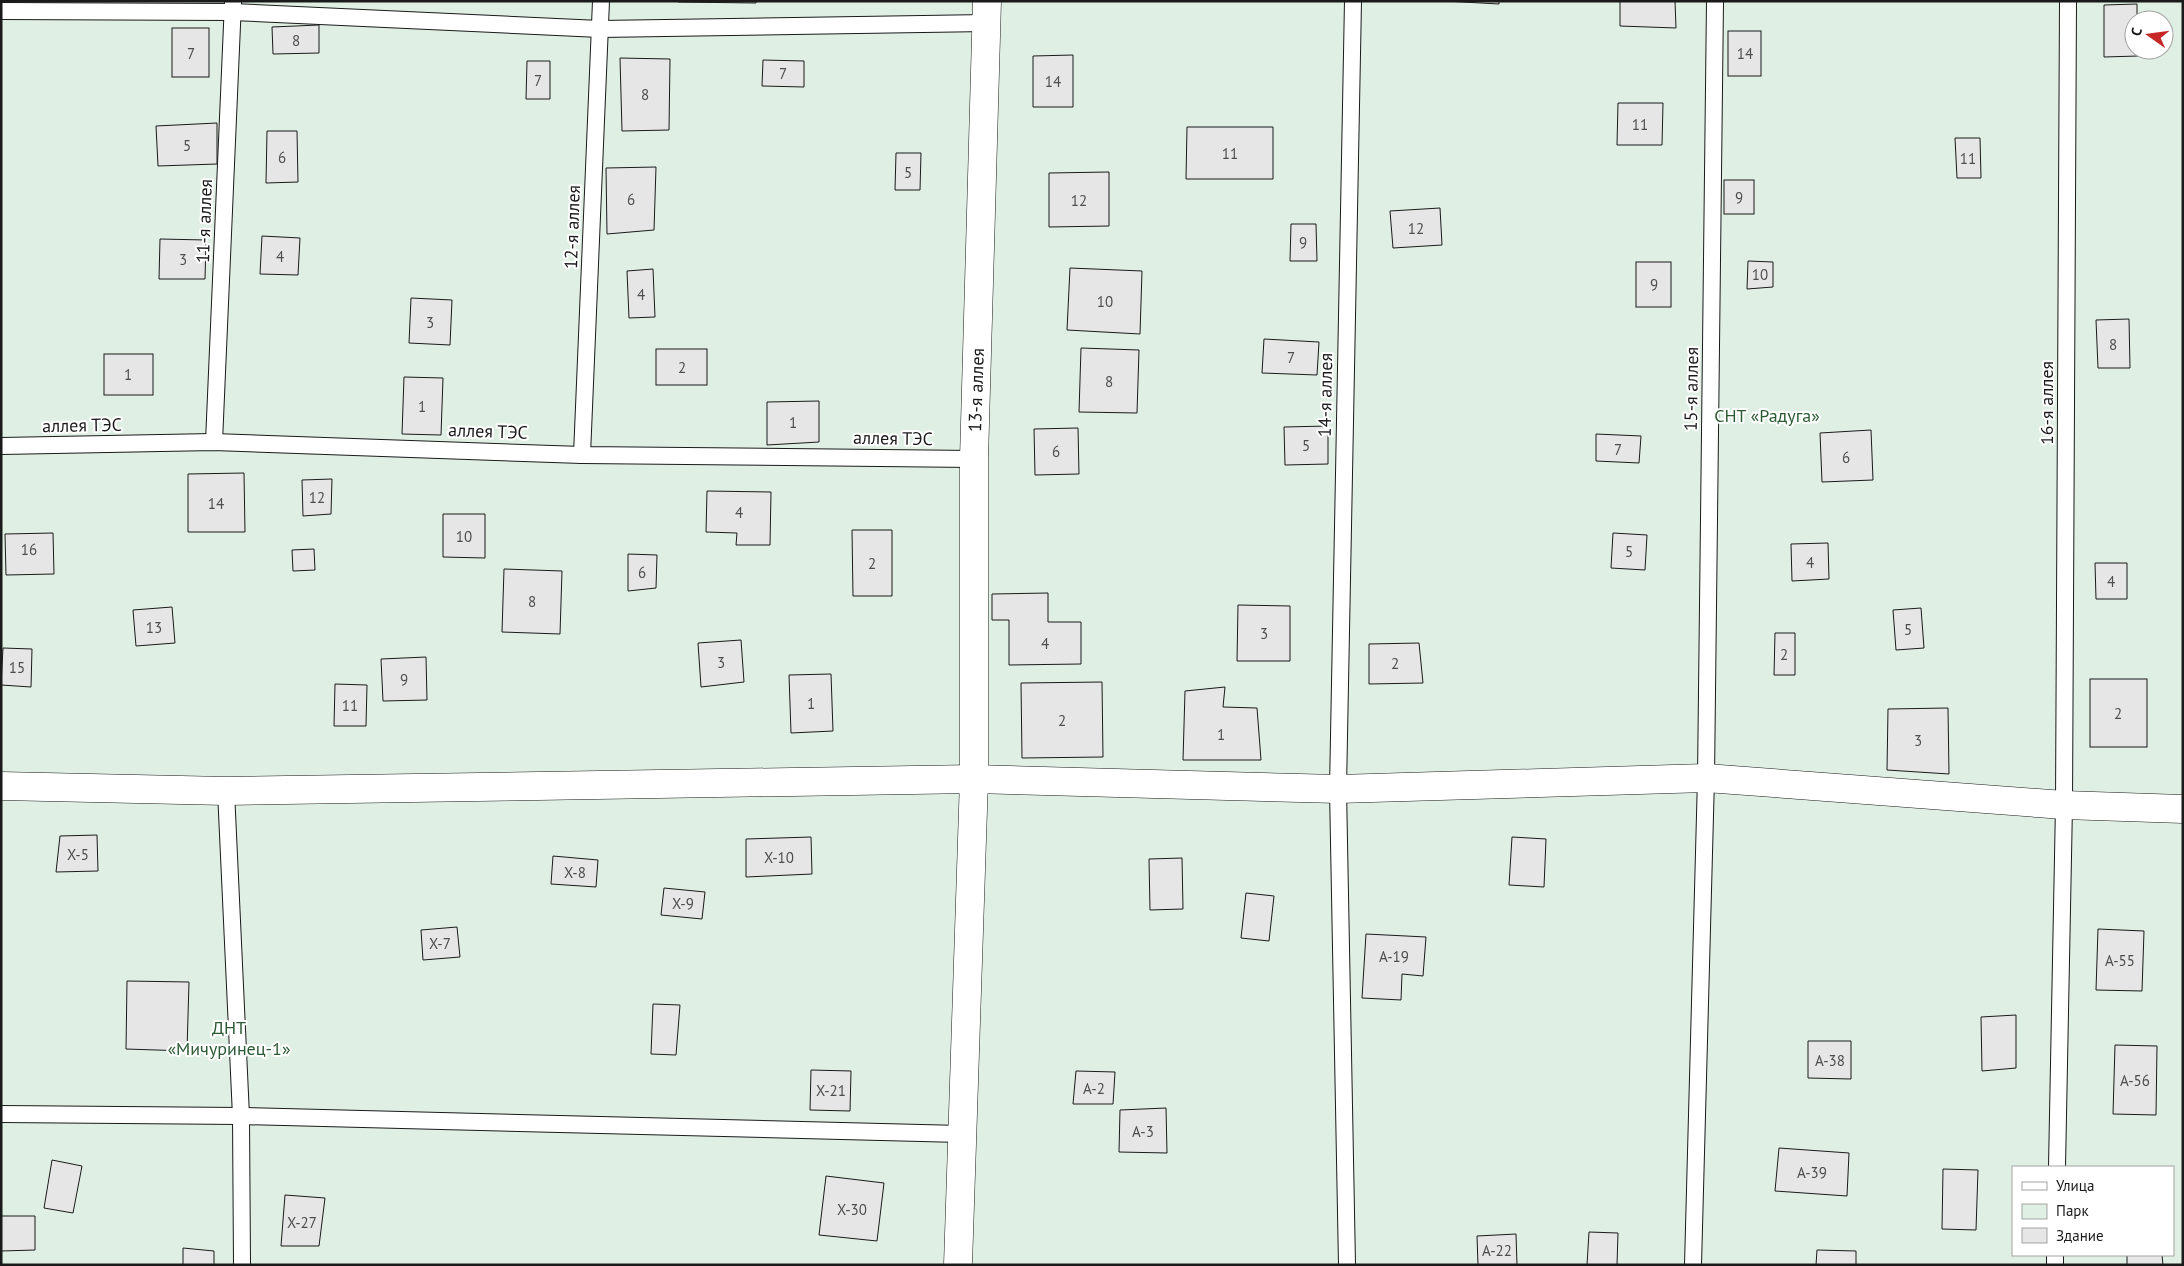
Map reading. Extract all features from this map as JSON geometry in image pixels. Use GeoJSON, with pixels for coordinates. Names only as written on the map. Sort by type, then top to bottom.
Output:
{"type":"FeatureCollection","features":[{"type":"Feature","properties":{"kind":"street","name":"13-я аллея"},"geometry":{"type":"LineString","coordinates":[[958,1265],[974,779],[974,459],[987,12]]}},
{"type":"Feature","properties":{"kind":"street"},"geometry":{"type":"LineString","coordinates":[[1,786],[226,791],[974,779],[1338,789],[1706,778],[2064,806],[2183,809]]}},
{"type":"Feature","properties":{"kind":"lane","name":"12-я аллея"},"geometry":{"type":"LineString","coordinates":[[582,455],[601,1]]}},
{"type":"Feature","properties":{"kind":"lane","name":"14-я аллея"},"geometry":{"type":"LineString","coordinates":[[1347,1265],[1338,789],[1353,1]]}},
{"type":"Feature","properties":{"kind":"lane","name":"15-я аллея"},"geometry":{"type":"LineString","coordinates":[[1694,1265],[1706,778],[1716,1]]}},
{"type":"Feature","properties":{"kind":"lane","name":"16-я аллея"},"geometry":{"type":"LineString","coordinates":[[2057,1166],[2064,806],[2068,1]]}},
{"type":"Feature","properties":{"kind":"lane"},"geometry":{"type":"LineString","coordinates":[[1,11],[233,7],[600,29],[987,12]]}},
{"type":"Feature","properties":{"kind":"lane","name":"11-я аллея"},"geometry":{"type":"LineString","coordinates":[[214,442],[233,7]]}},
{"type":"Feature","properties":{"kind":"lane","name":"аллея ТЭС"},"geometry":{"type":"LineString","coordinates":[[1,446],[214,442],[582,455],[974,459]]}},
{"type":"Feature","properties":{"kind":"lane"},"geometry":{"type":"LineString","coordinates":[[226,791],[241,1116],[242,1265]]}},
{"type":"Feature","properties":{"kind":"lane"},"geometry":{"type":"LineString","coordinates":[[1,1114],[241,1116],[961,1134]]}},
{"type":"Feature","properties":{"kind":"green space","name":"СНТ «Радуга»"},"geometry":{"type":"Polygon","coordinates":[[[1,1],[2183,1],[2183,1265],[1,1265],[1,1]]]}},
{"type":"Feature","properties":{"kind":"building"},"geometry":{"type":"Polygon","coordinates":[[[756,1],[756,3],[678,2],[756,1]]]}},
{"type":"Feature","properties":{"kind":"building"},"geometry":{"type":"Polygon","coordinates":[[[1445,1],[1499,1],[1499,4],[1445,1]]]}},
{"type":"Feature","properties":{"kind":"building"},"geometry":{"type":"Polygon","coordinates":[[[1620,1],[1675,1],[1676,28],[1620,26],[1620,1]]]}},
{"type":"Feature","properties":{"kind":"building"},"geometry":{"type":"Polygon","coordinates":[[[2137,4],[2137,10],[2124,10],[2124,56],[2104,57],[2104,5],[2137,4]]]}},
{"type":"Feature","properties":{"kind":"building"},"geometry":{"type":"Polygon","coordinates":[[[319,25],[319,53],[273,54],[272,27],[319,25]]]}},
{"type":"Feature","properties":{"kind":"building"},"geometry":{"type":"Polygon","coordinates":[[[172,28],[209,28],[209,77],[172,77],[172,28]]]}},
{"type":"Feature","properties":{"kind":"building"},"geometry":{"type":"Polygon","coordinates":[[[1728,31],[1761,31],[1761,76],[1728,76],[1728,31]]]}},
{"type":"Feature","properties":{"kind":"building"},"geometry":{"type":"Polygon","coordinates":[[[1073,55],[1073,107],[1033,107],[1033,56],[1073,55]]]}},
{"type":"Feature","properties":{"kind":"building"},"geometry":{"type":"Polygon","coordinates":[[[620,58],[670,59],[669,130],[622,131],[620,58]]]}},
{"type":"Feature","properties":{"kind":"building"},"geometry":{"type":"Polygon","coordinates":[[[763,60],[804,61],[804,87],[762,86],[763,60]]]}},
{"type":"Feature","properties":{"kind":"building"},"geometry":{"type":"Polygon","coordinates":[[[527,61],[550,61],[550,99],[526,99],[527,61]]]}},
{"type":"Feature","properties":{"kind":"building"},"geometry":{"type":"Polygon","coordinates":[[[1618,103],[1663,103],[1662,145],[1617,145],[1618,103]]]}},
{"type":"Feature","properties":{"kind":"building"},"geometry":{"type":"Polygon","coordinates":[[[217,123],[217,164],[158,166],[156,126],[217,123]]]}},
{"type":"Feature","properties":{"kind":"building"},"geometry":{"type":"Polygon","coordinates":[[[1187,127],[1273,127],[1273,179],[1186,179],[1187,127]]]}},
{"type":"Feature","properties":{"kind":"building"},"geometry":{"type":"Polygon","coordinates":[[[267,131],[297,131],[298,182],[266,183],[267,131]]]}},
{"type":"Feature","properties":{"kind":"building"},"geometry":{"type":"Polygon","coordinates":[[[1955,138],[1980,138],[1981,178],[1957,178],[1955,138]]]}},
{"type":"Feature","properties":{"kind":"building"},"geometry":{"type":"Polygon","coordinates":[[[896,153],[921,153],[920,190],[895,190],[896,153]]]}},
{"type":"Feature","properties":{"kind":"building"},"geometry":{"type":"Polygon","coordinates":[[[656,167],[654,230],[607,234],[606,168],[656,167]]]}},
{"type":"Feature","properties":{"kind":"building"},"geometry":{"type":"Polygon","coordinates":[[[1109,172],[1109,226],[1049,227],[1049,173],[1109,172]]]}},
{"type":"Feature","properties":{"kind":"building"},"geometry":{"type":"Polygon","coordinates":[[[1724,180],[1754,180],[1754,214],[1724,214],[1724,180]]]}},
{"type":"Feature","properties":{"kind":"building"},"geometry":{"type":"Polygon","coordinates":[[[1440,208],[1442,245],[1393,248],[1390,211],[1440,208]]]}},
{"type":"Feature","properties":{"kind":"building"},"geometry":{"type":"Polygon","coordinates":[[[1291,224],[1316,224],[1317,261],[1290,261],[1291,224]]]}},
{"type":"Feature","properties":{"kind":"building"},"geometry":{"type":"Polygon","coordinates":[[[262,236],[300,238],[298,275],[260,274],[262,236]]]}},
{"type":"Feature","properties":{"kind":"building"},"geometry":{"type":"Polygon","coordinates":[[[160,239],[206,240],[205,279],[159,279],[160,239]]]}},
{"type":"Feature","properties":{"kind":"building"},"geometry":{"type":"Polygon","coordinates":[[[1748,261],[1773,262],[1773,287],[1747,289],[1748,261]]]}},
{"type":"Feature","properties":{"kind":"building"},"geometry":{"type":"Polygon","coordinates":[[[1636,262],[1671,262],[1671,307],[1636,307],[1636,262]]]}},
{"type":"Feature","properties":{"kind":"building"},"geometry":{"type":"Polygon","coordinates":[[[1070,268],[1142,271],[1140,334],[1067,330],[1070,268]]]}},
{"type":"Feature","properties":{"kind":"building"},"geometry":{"type":"Polygon","coordinates":[[[653,269],[655,317],[629,318],[627,271],[653,269]]]}},
{"type":"Feature","properties":{"kind":"building"},"geometry":{"type":"Polygon","coordinates":[[[411,298],[452,300],[450,345],[409,343],[411,298]]]}},
{"type":"Feature","properties":{"kind":"building"},"geometry":{"type":"Polygon","coordinates":[[[2129,319],[2130,368],[2098,368],[2096,320],[2129,319]]]}},
{"type":"Feature","properties":{"kind":"building"},"geometry":{"type":"Polygon","coordinates":[[[1264,339],[1319,342],[1317,375],[1262,373],[1264,339]]]}},
{"type":"Feature","properties":{"kind":"building"},"geometry":{"type":"Polygon","coordinates":[[[1081,348],[1139,350],[1137,413],[1079,412],[1081,348]]]}},
{"type":"Feature","properties":{"kind":"building"},"geometry":{"type":"Polygon","coordinates":[[[656,349],[707,349],[707,385],[656,385],[656,349]]]}},
{"type":"Feature","properties":{"kind":"building"},"geometry":{"type":"Polygon","coordinates":[[[104,354],[153,354],[153,395],[104,395],[104,354]]]}},
{"type":"Feature","properties":{"kind":"building"},"geometry":{"type":"Polygon","coordinates":[[[404,377],[443,378],[441,435],[402,434],[404,377]]]}},
{"type":"Feature","properties":{"kind":"building"},"geometry":{"type":"Polygon","coordinates":[[[819,401],[819,442],[767,445],[767,402],[819,401]]]}},
{"type":"Feature","properties":{"kind":"building"},"geometry":{"type":"Polygon","coordinates":[[[1328,426],[1328,464],[1285,465],[1284,427],[1328,426]]]}},
{"type":"Feature","properties":{"kind":"building"},"geometry":{"type":"Polygon","coordinates":[[[1078,428],[1079,474],[1035,475],[1034,429],[1078,428]]]}},
{"type":"Feature","properties":{"kind":"building"},"geometry":{"type":"Polygon","coordinates":[[[1871,430],[1873,480],[1822,482],[1820,433],[1871,430]]]}},
{"type":"Feature","properties":{"kind":"building"},"geometry":{"type":"Polygon","coordinates":[[[1596,434],[1641,436],[1639,463],[1596,461],[1596,434]]]}},
{"type":"Feature","properties":{"kind":"building"},"geometry":{"type":"Polygon","coordinates":[[[244,473],[245,532],[188,532],[188,474],[244,473]]]}},
{"type":"Feature","properties":{"kind":"building"},"geometry":{"type":"Polygon","coordinates":[[[332,479],[331,514],[303,516],[302,480],[332,479]]]}},
{"type":"Feature","properties":{"kind":"building"},"geometry":{"type":"Polygon","coordinates":[[[707,491],[771,492],[770,545],[736,545],[737,533],[706,532],[707,491]]]}},
{"type":"Feature","properties":{"kind":"building"},"geometry":{"type":"Polygon","coordinates":[[[443,514],[485,514],[485,558],[443,557],[443,514]]]}},
{"type":"Feature","properties":{"kind":"building"},"geometry":{"type":"Polygon","coordinates":[[[852,530],[892,530],[892,596],[853,596],[852,530]]]}},
{"type":"Feature","properties":{"kind":"building"},"geometry":{"type":"Polygon","coordinates":[[[53,533],[54,574],[6,575],[5,534],[53,533]]]}},
{"type":"Feature","properties":{"kind":"building"},"geometry":{"type":"Polygon","coordinates":[[[1613,533],[1647,535],[1645,570],[1611,568],[1613,533]]]}},
{"type":"Feature","properties":{"kind":"building"},"geometry":{"type":"Polygon","coordinates":[[[1828,543],[1829,579],[1792,581],[1791,544],[1828,543]]]}},
{"type":"Feature","properties":{"kind":"building"},"geometry":{"type":"Polygon","coordinates":[[[314,549],[315,570],[293,571],[292,550],[314,549]]]}},
{"type":"Feature","properties":{"kind":"building"},"geometry":{"type":"Polygon","coordinates":[[[628,554],[657,555],[656,588],[628,591],[628,554]]]}},
{"type":"Feature","properties":{"kind":"building"},"geometry":{"type":"Polygon","coordinates":[[[2095,563],[2127,563],[2127,599],[2096,599],[2095,563]]]}},
{"type":"Feature","properties":{"kind":"building"},"geometry":{"type":"Polygon","coordinates":[[[504,569],[562,571],[560,634],[502,632],[504,569]]]}},
{"type":"Feature","properties":{"kind":"building"},"geometry":{"type":"Polygon","coordinates":[[[1048,593],[1048,622],[1081,622],[1081,664],[1009,665],[1009,620],[992,620],[992,594],[1048,593]]]}},
{"type":"Feature","properties":{"kind":"building"},"geometry":{"type":"Polygon","coordinates":[[[1238,605],[1290,606],[1290,661],[1237,661],[1238,605]]]}},
{"type":"Feature","properties":{"kind":"building"},"geometry":{"type":"Polygon","coordinates":[[[172,607],[175,643],[136,646],[133,610],[172,607]]]}},
{"type":"Feature","properties":{"kind":"building"},"geometry":{"type":"Polygon","coordinates":[[[1921,608],[1924,648],[1896,650],[1893,610],[1921,608]]]}},
{"type":"Feature","properties":{"kind":"building"},"geometry":{"type":"Polygon","coordinates":[[[1775,633],[1795,633],[1795,675],[1774,675],[1775,633]]]}},
{"type":"Feature","properties":{"kind":"building"},"geometry":{"type":"Polygon","coordinates":[[[741,640],[744,682],[701,687],[698,643],[741,640]]]}},
{"type":"Feature","properties":{"kind":"building"},"geometry":{"type":"Polygon","coordinates":[[[1419,643],[1423,683],[1369,684],[1369,644],[1419,643]]]}},
{"type":"Feature","properties":{"kind":"building"},"geometry":{"type":"Polygon","coordinates":[[[3,648],[32,649],[31,687],[1,685],[3,648]]]}},
{"type":"Feature","properties":{"kind":"building"},"geometry":{"type":"Polygon","coordinates":[[[426,657],[427,700],[383,701],[381,659],[426,657]]]}},
{"type":"Feature","properties":{"kind":"building"},"geometry":{"type":"Polygon","coordinates":[[[831,674],[833,731],[791,733],[789,675],[831,674]]]}},
{"type":"Feature","properties":{"kind":"building"},"geometry":{"type":"Polygon","coordinates":[[[2090,679],[2147,679],[2147,747],[2090,747],[2090,679]]]}},
{"type":"Feature","properties":{"kind":"building"},"geometry":{"type":"Polygon","coordinates":[[[1102,682],[1103,757],[1022,758],[1021,683],[1102,682]]]}},
{"type":"Feature","properties":{"kind":"building"},"geometry":{"type":"Polygon","coordinates":[[[335,684],[367,685],[366,726],[334,726],[335,684]]]}},
{"type":"Feature","properties":{"kind":"building"},"geometry":{"type":"Polygon","coordinates":[[[1225,687],[1223,707],[1257,708],[1261,760],[1183,760],[1185,691],[1225,687]]]}},
{"type":"Feature","properties":{"kind":"building"},"geometry":{"type":"Polygon","coordinates":[[[1948,708],[1949,774],[1887,770],[1888,709],[1948,708]]]}},
{"type":"Feature","properties":{"kind":"building"},"geometry":{"type":"Polygon","coordinates":[[[97,835],[98,871],[56,872],[60,836],[97,835]]]}},
{"type":"Feature","properties":{"kind":"building"},"geometry":{"type":"Polygon","coordinates":[[[811,837],[812,874],[746,877],[746,839],[811,837]]]}},
{"type":"Feature","properties":{"kind":"building"},"geometry":{"type":"Polygon","coordinates":[[[1512,837],[1546,839],[1544,887],[1509,885],[1512,837]]]}},
{"type":"Feature","properties":{"kind":"building"},"geometry":{"type":"Polygon","coordinates":[[[553,856],[598,860],[596,887],[551,884],[553,856]]]}},
{"type":"Feature","properties":{"kind":"building"},"geometry":{"type":"Polygon","coordinates":[[[1182,858],[1183,909],[1150,910],[1149,859],[1182,858]]]}},
{"type":"Feature","properties":{"kind":"building"},"geometry":{"type":"Polygon","coordinates":[[[664,888],[705,892],[702,919],[661,915],[664,888]]]}},
{"type":"Feature","properties":{"kind":"building"},"geometry":{"type":"Polygon","coordinates":[[[1246,893],[1274,896],[1269,941],[1241,938],[1246,893]]]}},
{"type":"Feature","properties":{"kind":"building"},"geometry":{"type":"Polygon","coordinates":[[[457,927],[460,957],[423,960],[421,930],[457,927]]]}},
{"type":"Feature","properties":{"kind":"building"},"geometry":{"type":"Polygon","coordinates":[[[2098,929],[2144,931],[2142,991],[2096,990],[2098,929]]]}},
{"type":"Feature","properties":{"kind":"building"},"geometry":{"type":"Polygon","coordinates":[[[1366,934],[1426,937],[1423,976],[1402,974],[1401,1000],[1362,998],[1366,934]]]}},
{"type":"Feature","properties":{"kind":"building"},"geometry":{"type":"Polygon","coordinates":[[[127,981],[189,982],[187,1051],[126,1049],[127,981]]]}},
{"type":"Feature","properties":{"kind":"building"},"geometry":{"type":"Polygon","coordinates":[[[653,1004],[680,1005],[676,1055],[651,1054],[653,1004]]]}},
{"type":"Feature","properties":{"kind":"building"},"geometry":{"type":"Polygon","coordinates":[[[2016,1015],[2016,1068],[1982,1071],[1981,1017],[2016,1015]]]}},
{"type":"Feature","properties":{"kind":"building"},"geometry":{"type":"Polygon","coordinates":[[[1808,1041],[1851,1041],[1851,1079],[1808,1078],[1808,1041]]]}},
{"type":"Feature","properties":{"kind":"building"},"geometry":{"type":"Polygon","coordinates":[[[2115,1045],[2157,1046],[2156,1115],[2113,1114],[2115,1045]]]}},
{"type":"Feature","properties":{"kind":"building"},"geometry":{"type":"Polygon","coordinates":[[[811,1070],[851,1071],[850,1111],[810,1110],[811,1070]]]}},
{"type":"Feature","properties":{"kind":"building"},"geometry":{"type":"Polygon","coordinates":[[[1076,1071],[1115,1072],[1113,1104],[1073,1104],[1076,1071]]]}},
{"type":"Feature","properties":{"kind":"building"},"geometry":{"type":"Polygon","coordinates":[[[1166,1108],[1167,1153],[1119,1152],[1120,1110],[1166,1108]]]}},
{"type":"Feature","properties":{"kind":"building"},"geometry":{"type":"Polygon","coordinates":[[[1779,1148],[1849,1153],[1847,1196],[1775,1191],[1779,1148]]]}},
{"type":"Feature","properties":{"kind":"building"},"geometry":{"type":"Polygon","coordinates":[[[52,1160],[82,1166],[73,1213],[44,1208],[52,1160]]]}},
{"type":"Feature","properties":{"kind":"building"},"geometry":{"type":"Polygon","coordinates":[[[1943,1169],[1978,1170],[1976,1230],[1942,1229],[1943,1169]]]}},
{"type":"Feature","properties":{"kind":"building"},"geometry":{"type":"Polygon","coordinates":[[[826,1176],[884,1183],[877,1241],[819,1235],[826,1176]]]}},
{"type":"Feature","properties":{"kind":"building"},"geometry":{"type":"Polygon","coordinates":[[[285,1195],[325,1198],[319,1246],[281,1246],[285,1195]]]}},
{"type":"Feature","properties":{"kind":"building"},"geometry":{"type":"Polygon","coordinates":[[[1,1216],[35,1216],[35,1250],[1,1251],[1,1216]]]}},
{"type":"Feature","properties":{"kind":"building"},"geometry":{"type":"Polygon","coordinates":[[[1589,1232],[1618,1233],[1617,1265],[1587,1265],[1589,1232]]]}},
{"type":"Feature","properties":{"kind":"building"},"geometry":{"type":"Polygon","coordinates":[[[1516,1234],[1517,1265],[1478,1265],[1477,1236],[1516,1234]]]}},
{"type":"Feature","properties":{"kind":"building"},"geometry":{"type":"Polygon","coordinates":[[[183,1248],[214,1251],[214,1265],[183,1265],[183,1248]]]}},
{"type":"Feature","properties":{"kind":"building"},"geometry":{"type":"Polygon","coordinates":[[[1817,1250],[1856,1251],[1856,1265],[1816,1265],[1817,1250]]]}},
{"type":"Feature","properties":{"kind":"building"},"geometry":{"type":"Polygon","coordinates":[[[2127,1256],[2162,1256],[2163,1265],[2127,1265],[2127,1256]]]}},
{"type":"Feature","properties":{"kind":"park label","name":"ДНТ «Мичуринец-1»"},"geometry":{"type":"Point","coordinates":[229,1037]}}]}
